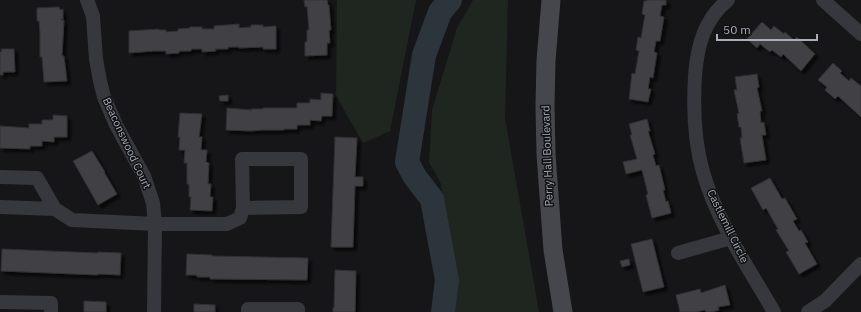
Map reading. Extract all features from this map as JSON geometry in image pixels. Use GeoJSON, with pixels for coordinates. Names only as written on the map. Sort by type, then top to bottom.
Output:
{"type":"FeatureCollection","features":[{"type":"Feature","properties":{"kind":"main road","name":"Perry Hall Boulevard"},"geometry":{"type":"LineString","coordinates":[[551,0],[546,61],[546,154],[553,250],[563,312]]}},
{"type":"Feature","properties":{"kind":"street","name":"Castlemill Circle"},"geometry":{"type":"LineString","coordinates":[[728,0],[712,16],[704,30],[700,44],[694,95],[694,123],[697,147],[703,172],[714,202],[731,238],[774,312]]}},
{"type":"Feature","properties":{"kind":"street"},"geometry":{"type":"LineString","coordinates":[[823,0],[861,34]]}},
{"type":"Feature","properties":{"kind":"street","name":"Beaconswood Court"},"geometry":{"type":"LineString","coordinates":[[90,1],[93,16],[96,59],[104,97],[116,125],[144,176],[153,203],[155,224],[154,312]]}},
{"type":"Feature","properties":{"kind":"street"},"geometry":{"type":"LineString","coordinates":[[0,178],[37,178],[55,209],[72,220],[155,224],[227,224],[240,218],[243,208],[242,159],[301,159],[301,207],[243,208]]}},
{"type":"Feature","properties":{"kind":"street"},"geometry":{"type":"LineString","coordinates":[[0,207],[55,209]]}},
{"type":"Feature","properties":{"kind":"street"},"geometry":{"type":"LineString","coordinates":[[678,253],[731,238]]}},
{"type":"Feature","properties":{"kind":"street"},"geometry":{"type":"LineString","coordinates":[[808,312],[825,301],[861,264]]}},
{"type":"Feature","properties":{"kind":"street"},"geometry":{"type":"LineString","coordinates":[[0,302],[51,303],[51,312]]}},
{"type":"Feature","properties":{"kind":"street"},"geometry":{"type":"LineString","coordinates":[[248,312],[248,309],[298,309],[298,312]]}},
{"type":"Feature","properties":{"kind":"shaded area"},"geometry":{"type":"Polygon","coordinates":[[[337,0],[416,0],[390,131],[363,143],[336,96],[337,0]]]}},
{"type":"Feature","properties":{"kind":"shaded area"},"geometry":{"type":"Polygon","coordinates":[[[473,0],[508,0],[505,118],[539,312],[455,312],[455,260],[441,184],[429,162],[432,110],[457,28],[473,0]]]}},
{"type":"Feature","properties":{"kind":"building"},"geometry":{"type":"Polygon","coordinates":[[[304,0],[327,0],[329,5],[331,30],[329,30],[330,43],[327,43],[327,55],[305,56],[305,42],[307,42],[307,30],[309,30],[307,6],[305,7],[304,0]]]}},
{"type":"Feature","properties":{"kind":"building"},"geometry":{"type":"Polygon","coordinates":[[[666,0],[666,5],[662,5],[660,16],[664,17],[660,41],[656,41],[654,52],[657,53],[653,78],[650,77],[648,89],[651,89],[648,102],[629,99],[632,73],[635,74],[639,51],[636,50],[638,37],[641,38],[645,15],[642,14],[644,1],[666,0]]]}},
{"type":"Feature","properties":{"kind":"building"},"geometry":{"type":"Polygon","coordinates":[[[59,7],[60,10],[63,9],[63,19],[61,19],[64,20],[62,56],[64,56],[67,81],[44,82],[42,57],[40,57],[40,33],[39,21],[37,21],[37,8],[59,7]]]}},
{"type":"Feature","properties":{"kind":"building"},"geometry":{"type":"Polygon","coordinates":[[[762,22],[771,30],[774,26],[784,34],[785,32],[794,40],[797,37],[815,54],[801,71],[783,54],[781,57],[772,50],[770,52],[760,44],[757,48],[747,39],[762,22]]]}},
{"type":"Feature","properties":{"kind":"building"},"geometry":{"type":"Polygon","coordinates":[[[239,24],[239,28],[251,27],[251,25],[263,25],[263,27],[276,26],[276,49],[263,49],[263,47],[228,47],[228,49],[215,49],[216,51],[202,52],[202,49],[191,49],[191,51],[179,51],[179,53],[166,54],[166,51],[129,53],[129,31],[159,29],[166,30],[166,32],[178,31],[178,29],[190,27],[214,29],[214,26],[239,24]]]}},
{"type":"Feature","properties":{"kind":"building"},"geometry":{"type":"Polygon","coordinates":[[[1,49],[14,49],[15,72],[3,72],[3,75],[0,75],[1,49]]]}},
{"type":"Feature","properties":{"kind":"building"},"geometry":{"type":"Polygon","coordinates":[[[833,63],[842,71],[840,73],[849,81],[851,78],[861,86],[861,117],[838,96],[835,99],[825,90],[827,87],[818,80],[833,63]]]}},
{"type":"Feature","properties":{"kind":"building"},"geometry":{"type":"Polygon","coordinates":[[[757,74],[759,87],[757,88],[762,111],[760,111],[761,123],[764,122],[766,135],[762,135],[766,160],[744,163],[740,138],[742,138],[741,127],[739,127],[737,114],[739,113],[734,90],[737,90],[735,77],[757,74]]]}},
{"type":"Feature","properties":{"kind":"building"},"geometry":{"type":"Polygon","coordinates":[[[321,93],[333,94],[332,116],[322,116],[321,121],[310,120],[310,125],[297,125],[297,129],[251,131],[226,130],[227,108],[252,110],[251,109],[263,108],[297,108],[297,103],[310,103],[310,99],[321,100],[321,93]]]}},
{"type":"Feature","properties":{"kind":"building"},"geometry":{"type":"Polygon","coordinates":[[[228,95],[228,101],[220,101],[219,96],[228,95]]]}},
{"type":"Feature","properties":{"kind":"building"},"geometry":{"type":"Polygon","coordinates":[[[180,113],[202,114],[199,137],[202,137],[201,150],[207,150],[206,162],[209,163],[208,184],[211,184],[210,197],[213,197],[212,211],[190,210],[191,197],[189,197],[189,184],[187,184],[187,163],[184,163],[185,150],[179,150],[180,137],[178,137],[180,113]]]}},
{"type":"Feature","properties":{"kind":"building"},"geometry":{"type":"Polygon","coordinates":[[[53,115],[67,116],[67,137],[54,137],[54,142],[42,141],[42,146],[30,146],[30,149],[0,148],[0,126],[29,128],[29,124],[42,124],[42,120],[53,120],[53,115]]]}},
{"type":"Feature","properties":{"kind":"building"},"geometry":{"type":"Polygon","coordinates":[[[647,119],[650,131],[648,131],[655,154],[653,155],[656,166],[659,165],[665,190],[663,190],[666,202],[668,201],[671,213],[652,218],[642,170],[626,174],[623,162],[637,159],[630,135],[632,135],[629,124],[647,119]]]}},
{"type":"Feature","properties":{"kind":"building"},"geometry":{"type":"Polygon","coordinates":[[[335,137],[357,138],[355,177],[363,177],[363,186],[355,186],[353,247],[331,247],[335,137]]]}},
{"type":"Feature","properties":{"kind":"building"},"geometry":{"type":"Polygon","coordinates":[[[92,151],[117,194],[98,205],[73,161],[92,151]]]}},
{"type":"Feature","properties":{"kind":"building"},"geometry":{"type":"Polygon","coordinates":[[[770,178],[782,199],[785,198],[797,219],[793,221],[799,231],[801,230],[808,242],[805,243],[817,264],[799,274],[786,252],[789,251],[776,230],[778,229],[766,208],[763,210],[751,188],[770,178]]]}},
{"type":"Feature","properties":{"kind":"building"},"geometry":{"type":"Polygon","coordinates":[[[652,239],[664,287],[643,292],[631,244],[652,239]]]}},
{"type":"Feature","properties":{"kind":"building"},"geometry":{"type":"Polygon","coordinates":[[[2,249],[121,253],[120,275],[1,271],[2,249]]]}},
{"type":"Feature","properties":{"kind":"building"},"geometry":{"type":"Polygon","coordinates":[[[187,254],[308,258],[307,280],[210,279],[210,277],[186,275],[187,254]]]}},
{"type":"Feature","properties":{"kind":"building"},"geometry":{"type":"Polygon","coordinates":[[[629,259],[630,265],[622,267],[620,261],[629,259]]]}},
{"type":"Feature","properties":{"kind":"building"},"geometry":{"type":"Polygon","coordinates":[[[335,270],[356,271],[355,312],[333,312],[335,270]]]}},
{"type":"Feature","properties":{"kind":"building"},"geometry":{"type":"Polygon","coordinates":[[[725,285],[730,305],[718,307],[719,310],[712,312],[706,312],[705,310],[680,312],[676,295],[700,289],[701,293],[725,285]]]}},
{"type":"Feature","properties":{"kind":"building"},"geometry":{"type":"Polygon","coordinates":[[[84,301],[106,302],[106,312],[84,312],[84,301]]]}},
{"type":"Feature","properties":{"kind":"building"},"geometry":{"type":"Polygon","coordinates":[[[194,304],[215,305],[215,312],[194,312],[194,304]]]}},
{"type":"Feature","properties":{"kind":"waterway"},"geometry":{"type":"LineString","coordinates":[[443,312],[447,280],[432,199],[415,177],[407,162],[424,55],[440,12],[450,0]]}}]}
